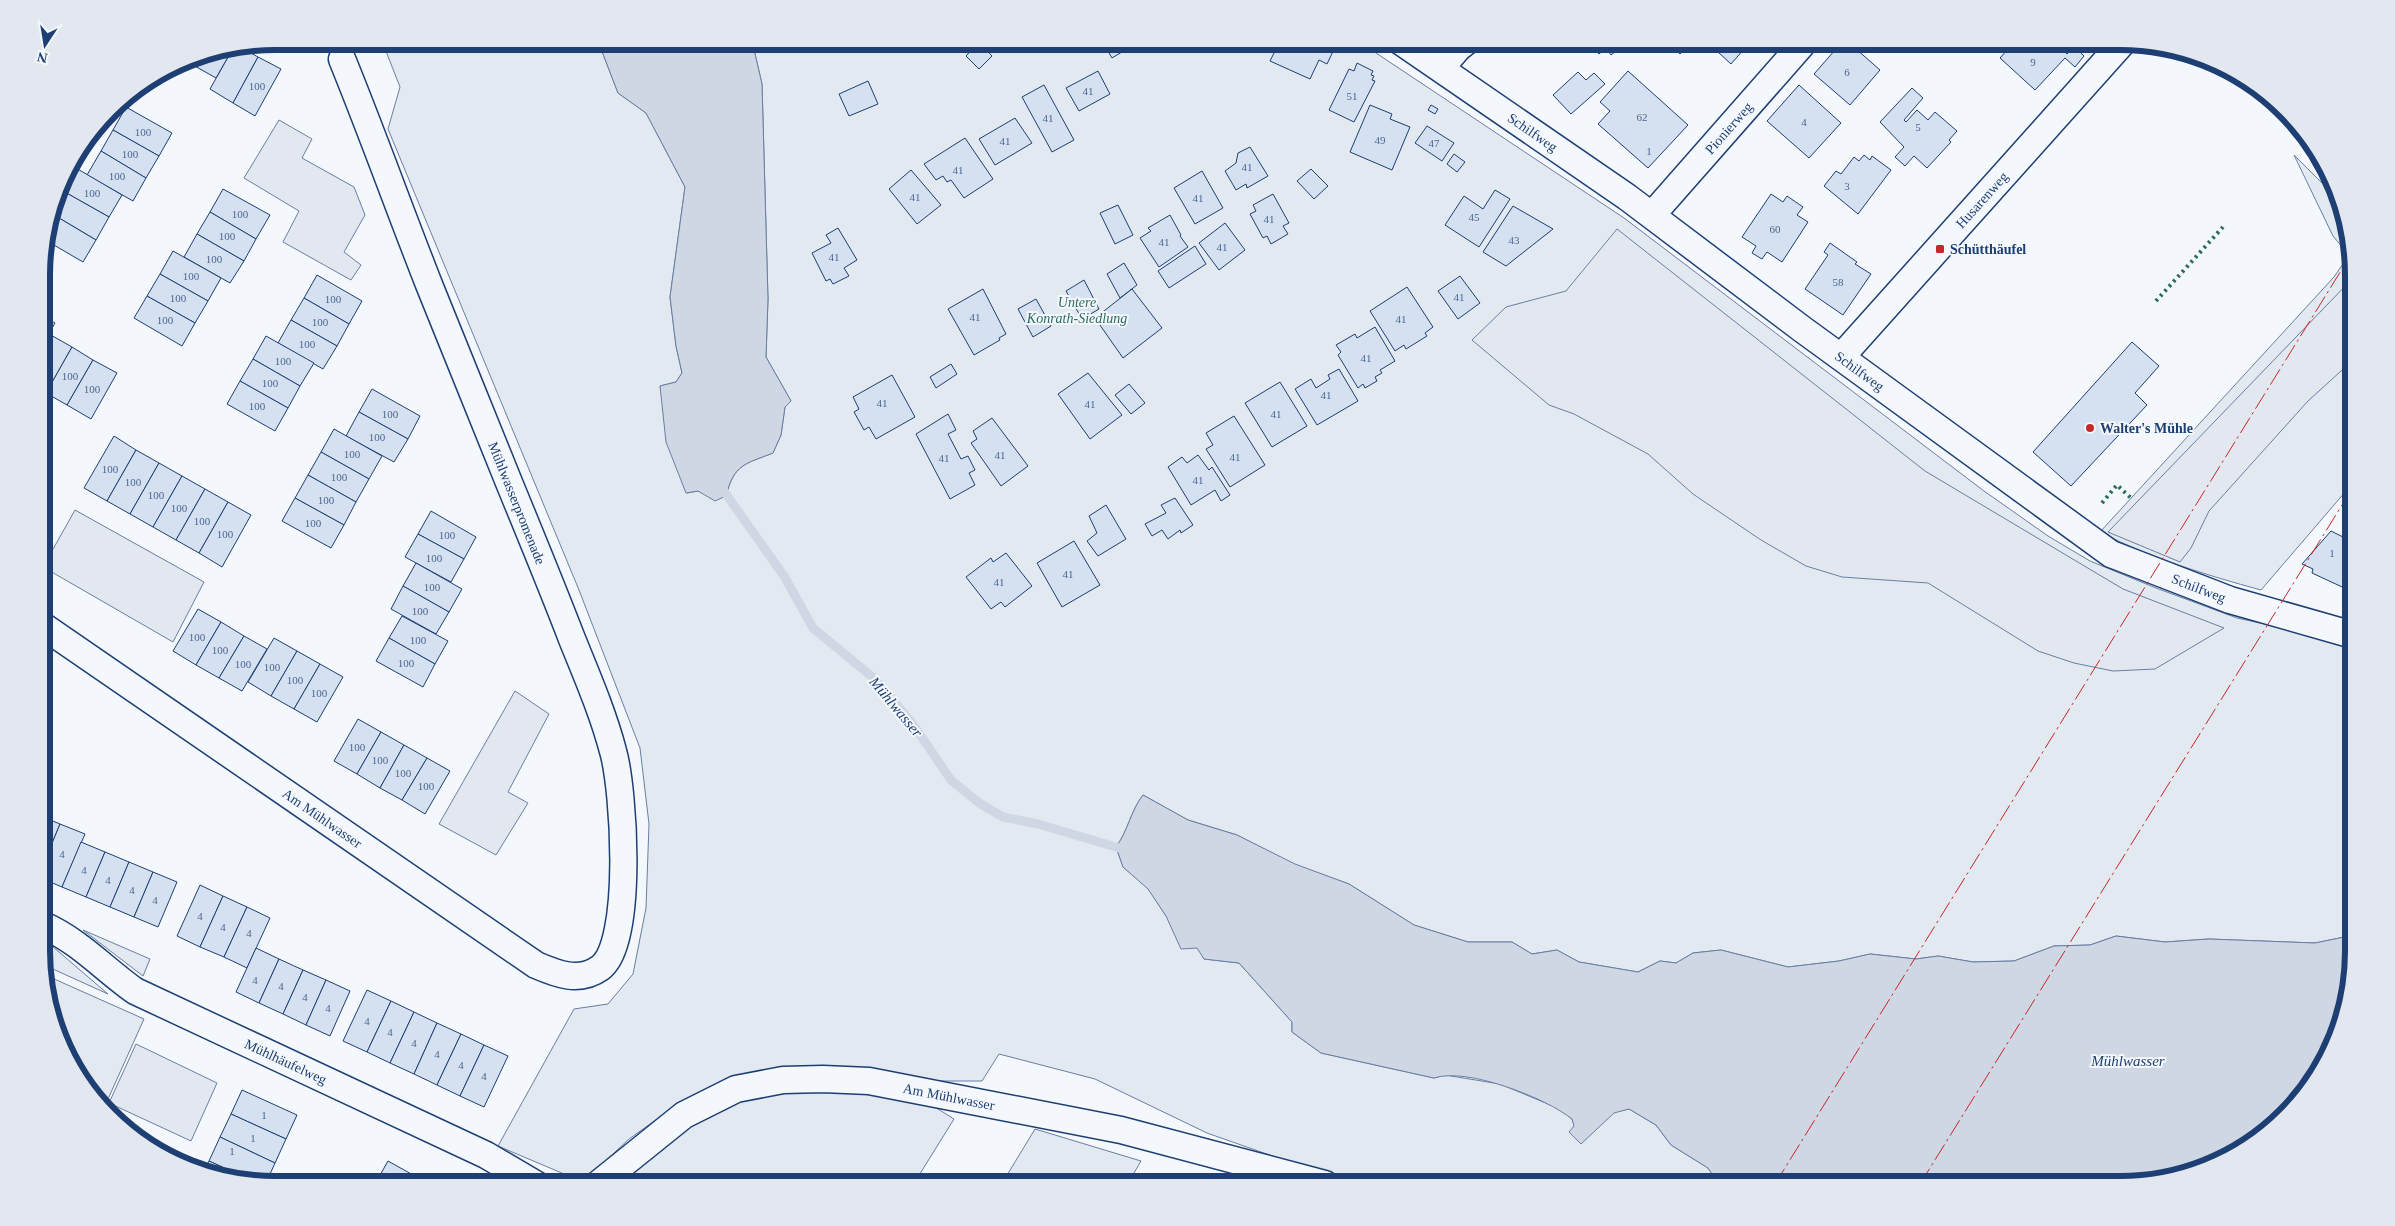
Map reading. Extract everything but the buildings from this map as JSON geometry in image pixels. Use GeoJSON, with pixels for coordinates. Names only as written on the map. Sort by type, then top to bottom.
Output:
{"type":"FeatureCollection","features":[{"type":"Feature","properties":{"kind":"street","name":"Schilfweg"},"geometry":{"type":"LineString","coordinates":[[1414,50],[1652,215],[1841,357],[2111,554],[2230,600],[2345,633]]}},
{"type":"Feature","properties":{"kind":"street"},"geometry":{"type":"LineString","coordinates":[[1441,68],[1458,50]]}},
{"type":"Feature","properties":{"kind":"street","name":"Pionierweg"},"geometry":{"type":"LineString","coordinates":[[1652,215],[1797,50]]}},
{"type":"Feature","properties":{"kind":"street","name":"Husarenweg"},"geometry":{"type":"LineString","coordinates":[[1841,357],[2116,50]]}},
{"type":"Feature","properties":{"kind":"street","name":"Mühlwasserpromenade"},"geometry":{"type":"LineString","coordinates":[[342,59],[430,288],[588,680],[614,753],[625,849],[622,899],[614,948],[609,959]]}},
{"type":"Feature","properties":{"kind":"street","name":"Am Mühlwasser"},"geometry":{"type":"LineString","coordinates":[[50,631],[536,965],[564,976],[576,977],[589,974],[601,968],[609,959]]}},
{"type":"Feature","properties":{"kind":"street","name":"Mühlhäufelweg"},"geometry":{"type":"LineString","coordinates":[[50,929],[82,947],[112,975],[135,991],[486,1155],[522,1176]]}},
{"type":"Feature","properties":{"kind":"street","name":"Am Mühlwasser"},"geometry":{"type":"LineString","coordinates":[[608,1176],[684,1115],[736,1089],[782,1080],[815,1079],[869,1081],[1102,1126],[1262,1176]]}},
{"type":"Feature","properties":{"kind":"green space","name":"Untere Konrath-Siedlung"},"geometry":{"type":"Polygon","coordinates":[[[386,50],[601,50],[618,93],[646,113],[685,187],[670,297],[676,346],[682,373],[676,382],[660,386],[687,493],[698,491],[726,496],[729,485],[737,471],[748,463],[773,453],[781,435],[785,407],[791,401],[766,357],[768,299],[762,84],[754,50],[1372,50],[1624,218],[1984,491],[2048,536],[2090,561],[2156,588],[2237,618],[2279,627],[2345,647],[2345,937],[2315,943],[2209,939],[2165,942],[2116,936],[2090,945],[2054,946],[2014,961],[1973,962],[1938,956],[1916,959],[1870,954],[1839,961],[1788,967],[1721,950],[1693,953],[1676,963],[1660,961],[1638,972],[1579,962],[1557,950],[1532,954],[1512,942],[1468,942],[1414,925],[1349,884],[1295,865],[1237,835],[1188,820],[1143,795],[1135,807],[1124,834],[1116,847],[1123,867],[1148,888],[1166,916],[1198,948],[1204,959],[1239,963],[1292,1022],[1292,1032],[1321,1053],[1434,1078],[1445,1075],[1500,1084],[1560,1109],[1572,1119],[1581,1143],[1614,1112],[1629,1109],[1656,1125],[1671,1145],[1708,1168],[1714,1176],[1338,1176],[1315,1171],[1207,1133],[1095,1079],[999,1054],[982,1081],[929,1081],[869,1070],[674,1107],[629,1139],[589,1176],[569,1176],[498,1146],[574,1009],[608,1004],[633,974],[646,908],[649,824],[640,748],[579,590],[388,129],[400,87],[386,50]]]}},
{"type":"Feature","properties":{"kind":"green space"},"geometry":{"type":"Polygon","coordinates":[[[2294,155],[2328,189],[2341,231],[2343,248],[2333,236],[2294,155]]]}},
{"type":"Feature","properties":{"kind":"green space"},"geometry":{"type":"Polygon","coordinates":[[[2345,261],[2345,492],[2261,590],[2179,565],[2139,550],[2100,532],[2334,277],[2345,261]]]}},
{"type":"Feature","properties":{"kind":"green space"},"geometry":{"type":"Polygon","coordinates":[[[83,930],[150,959],[143,976],[83,930]]]}},
{"type":"Feature","properties":{"kind":"green space"},"geometry":{"type":"Polygon","coordinates":[[[52,946],[108,994],[50,968],[50,951],[52,946]]]}},
{"type":"Feature","properties":{"kind":"green space"},"geometry":{"type":"Polygon","coordinates":[[[52,978],[144,1019],[108,1099],[88,1076],[73,1050],[62,1023],[54,995],[52,978]]]}},
{"type":"Feature","properties":{"kind":"green space"},"geometry":{"type":"Polygon","coordinates":[[[782,1091],[870,1092],[930,1104],[954,1119],[919,1176],[628,1176],[693,1123],[741,1098],[782,1091]]]}},
{"type":"Feature","properties":{"kind":"green space"},"geometry":{"type":"Polygon","coordinates":[[[1035,1129],[1141,1161],[1132,1176],[1006,1176],[1035,1129]]]}},
{"type":"Feature","properties":{"kind":"shaded area"},"geometry":{"type":"Polygon","coordinates":[[[279,120],[312,139],[302,158],[354,187],[365,215],[344,252],[361,265],[351,280],[283,242],[299,211],[244,178],[279,120]]]}},
{"type":"Feature","properties":{"kind":"shaded area"},"geometry":{"type":"Polygon","coordinates":[[[1617,229],[1925,471],[2123,589],[2224,628],[2155,669],[2113,671],[2074,663],[2038,651],[1928,583],[1842,577],[1806,566],[1761,540],[1693,494],[1648,454],[1574,414],[1549,405],[1472,340],[1506,307],[1566,291],[1617,229]]]}},
{"type":"Feature","properties":{"kind":"shaded area"},"geometry":{"type":"Polygon","coordinates":[[[2345,286],[2345,367],[2308,401],[2209,511],[2191,548],[2180,562],[2108,532],[2345,286]]]}},
{"type":"Feature","properties":{"kind":"shaded area"},"geometry":{"type":"Polygon","coordinates":[[[75,510],[204,582],[173,642],[50,571],[50,555],[75,510]]]}},
{"type":"Feature","properties":{"kind":"shaded area"},"geometry":{"type":"Polygon","coordinates":[[[515,691],[549,714],[508,792],[528,803],[496,855],[439,824],[515,691]]]}},
{"type":"Feature","properties":{"kind":"shaded area"},"geometry":{"type":"Polygon","coordinates":[[[136,1044],[217,1083],[191,1141],[109,1103],[136,1044]]]}},
{"type":"Feature","properties":{"kind":"water"},"geometry":{"type":"Polygon","coordinates":[[[601,50],[754,50],[762,84],[768,299],[766,357],[791,401],[785,407],[781,435],[773,453],[748,463],[737,471],[729,485],[726,496],[715,501],[698,491],[686,493],[666,442],[660,386],[676,382],[682,373],[676,346],[670,297],[685,187],[646,113],[618,93],[601,50]]]}},
{"type":"Feature","properties":{"kind":"water","name":"Mühlwasser"},"geometry":{"type":"Polygon","coordinates":[[[1143,795],[1188,820],[1237,835],[1295,864],[1349,884],[1414,925],[1468,942],[1512,942],[1532,954],[1557,950],[1579,962],[1638,972],[1660,961],[1676,963],[1693,953],[1721,950],[1788,967],[1839,961],[1870,954],[1916,959],[1938,956],[1973,962],[2014,961],[2054,946],[2090,945],[2116,936],[2165,942],[2209,939],[2315,943],[2345,937],[2345,966],[2341,995],[2333,1023],[2322,1050],[2307,1076],[2289,1099],[2268,1120],[2245,1138],[2219,1153],[2192,1164],[2164,1172],[2135,1176],[1714,1176],[1708,1168],[1671,1145],[1656,1125],[1629,1109],[1614,1113],[1581,1144],[1569,1132],[1574,1126],[1572,1119],[1544,1102],[1506,1086],[1466,1077],[1448,1076],[1434,1078],[1321,1053],[1292,1032],[1292,1022],[1239,963],[1204,959],[1197,948],[1181,949],[1166,916],[1148,889],[1123,867],[1116,847],[1143,795]]]}},
{"type":"Feature","properties":{"kind":"waterway","name":"Mühlwasser"},"geometry":{"type":"LineString","coordinates":[[721,487],[784,576],[813,628],[876,680],[912,723],[951,780],[979,803],[1003,817],[1038,824],[1126,850]]}},
{"type":"Feature","properties":{"kind":"hedge"},"geometry":{"type":"LineString","coordinates":[[2156,301],[2223,227]]}},
{"type":"Feature","properties":{"kind":"hedge"},"geometry":{"type":"LineString","coordinates":[[2102,503],[2117,485],[2131,498]]}},
{"type":"Feature","properties":{"kind":"power"},"geometry":{"type":"LineString","coordinates":[[1780,1176],[2345,264]]}},
{"type":"Feature","properties":{"kind":"power"},"geometry":{"type":"LineString","coordinates":[[1925,1176],[2345,500]]}},
{"type":"Feature","properties":{"kind":"place","name":"Schütthäufel"},"geometry":{"type":"Point","coordinates":[1940,249]}},
{"type":"Feature","properties":{"kind":"place","name":"Walter's Mühle"},"geometry":{"type":"Point","coordinates":[2090,428]}}]}
